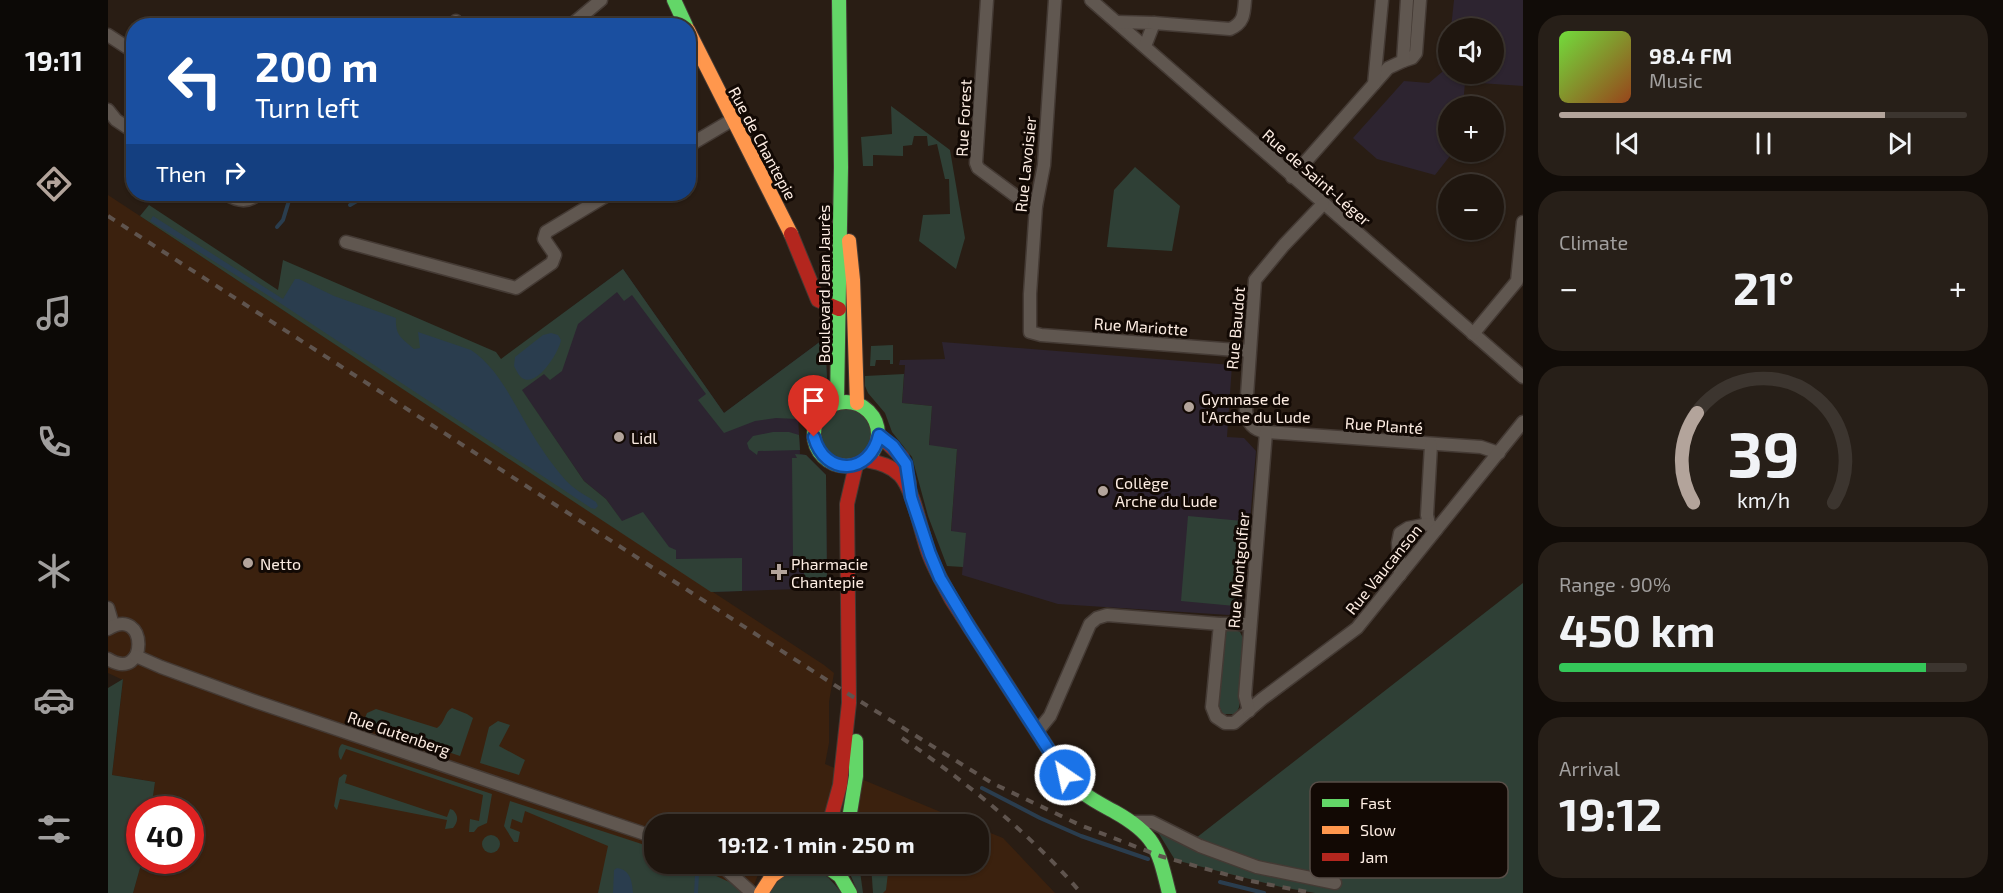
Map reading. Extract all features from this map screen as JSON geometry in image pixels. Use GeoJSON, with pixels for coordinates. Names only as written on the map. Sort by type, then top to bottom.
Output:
{"type":"FeatureCollection","features":[{"type":"Feature","properties":{"kind":"main road"},"geometry":{"type":"LineString","coordinates":[[674,0],[682,18]]}},
{"type":"Feature","properties":{"kind":"main road","name":"Boulevard Jean Jaurès"},"geometry":{"type":"LineString","coordinates":[[839,0],[841,167],[831,276],[856,403]]}},
{"type":"Feature","properties":{"kind":"main road","name":"Rue de Chantepie"},"geometry":{"type":"LineString","coordinates":[[696,46],[732,120],[774,196],[831,276],[818,300],[839,309]]}},
{"type":"Feature","properties":{"kind":"main road","name":"Boulevard Jean Jaurès"},"geometry":{"type":"LineString","coordinates":[[831,276],[839,309],[837,401]]}},
{"type":"Feature","properties":{"kind":"main road"},"geometry":{"type":"LineString","coordinates":[[837,401],[856,403],[873,415],[878,424],[879,435],[872,453],[861,462],[846,467],[835,464],[822,455],[816,447],[814,437],[817,419],[822,411],[837,401]]}},
{"type":"Feature","properties":{"kind":"main road"},"geometry":{"type":"LineString","coordinates":[[879,435],[902,457],[911,497]]}},
{"type":"Feature","properties":{"kind":"main road"},"geometry":{"type":"LineString","coordinates":[[861,462],[887,465],[897,471],[911,497],[940,578],[1037,732],[1075,786],[1084,794],[1143,830],[1155,846],[1169,893]]}},
{"type":"Feature","properties":{"kind":"main road"},"geometry":{"type":"LineString","coordinates":[[847,504],[861,462]]}},
{"type":"Feature","properties":{"kind":"main road"},"geometry":{"type":"LineString","coordinates":[[832,814],[840,784],[849,703],[847,504],[835,464]]}},
{"type":"Feature","properties":{"kind":"main road"},"geometry":{"type":"LineString","coordinates":[[849,703],[856,741],[854,796],[850,814]]}},
{"type":"Feature","properties":{"kind":"main road"},"geometry":{"type":"LineString","coordinates":[[761,893],[767,881],[776,874]]}},
{"type":"Feature","properties":{"kind":"main road"},"geometry":{"type":"LineString","coordinates":[[843,874],[850,893]]}},
{"type":"Feature","properties":{"kind":"street"},"geometry":{"type":"LineString","coordinates":[[580,18],[601,0]]}},
{"type":"Feature","properties":{"kind":"street","name":"Rue Forest"},"geometry":{"type":"LineString","coordinates":[[987,0],[976,164],[978,168],[1028,205],[1036,206]]}},
{"type":"Feature","properties":{"kind":"street","name":"Rue Lavoisier"},"geometry":{"type":"LineString","coordinates":[[1030,332],[1030,294],[1036,206],[1044,165],[1054,0]]}},
{"type":"Feature","properties":{"kind":"street","name":"Rue de Saint-Léger"},"geometry":{"type":"LineString","coordinates":[[1091,0],[1523,377]]}},
{"type":"Feature","properties":{"kind":"street"},"geometry":{"type":"LineString","coordinates":[[1117,22],[1230,29],[1238,26],[1243,18],[1245,0]]}},
{"type":"Feature","properties":{"kind":"street"},"geometry":{"type":"LineString","coordinates":[[1374,84],[1382,0]]}},
{"type":"Feature","properties":{"kind":"street"},"geometry":{"type":"LineString","coordinates":[[1403,61],[1407,0]]}},
{"type":"Feature","properties":{"kind":"street"},"geometry":{"type":"LineString","coordinates":[[1292,177],[1391,66],[1412,58],[1416,53],[1420,0]]}},
{"type":"Feature","properties":{"kind":"street"},"geometry":{"type":"LineString","coordinates":[[1145,46],[1154,23]]}},
{"type":"Feature","properties":{"kind":"street"},"geometry":{"type":"LineString","coordinates":[[109,40],[126,48]]}},
{"type":"Feature","properties":{"kind":"street"},"geometry":{"type":"LineString","coordinates":[[108,110],[116,120],[126,127]]}},
{"type":"Feature","properties":{"kind":"street"},"geometry":{"type":"LineString","coordinates":[[696,141],[732,120]]}},
{"type":"Feature","properties":{"kind":"street"},"geometry":{"type":"LineString","coordinates":[[346,242],[516,288],[552,262],[555,255],[544,239],[546,232],[597,201]]}},
{"type":"Feature","properties":{"kind":"street","name":"Rue Baudot"},"geometry":{"type":"LineString","coordinates":[[1266,432],[1255,429],[1246,417],[1255,280],[1323,204]]}},
{"type":"Feature","properties":{"kind":"street"},"geometry":{"type":"LineString","coordinates":[[1473,334],[1517,281],[1523,222]]}},
{"type":"Feature","properties":{"kind":"street","name":"Rue Mariotte"},"geometry":{"type":"LineString","coordinates":[[1030,332],[1041,335],[1250,351]]}},
{"type":"Feature","properties":{"kind":"street","name":"Rue Vaucanson"},"geometry":{"type":"LineString","coordinates":[[1220,624],[1212,707],[1216,717],[1226,723],[1234,723],[1262,699],[1357,628],[1400,575],[1433,527],[1523,423]]}},
{"type":"Feature","properties":{"kind":"street","name":"Rue Planté"},"geometry":{"type":"LineString","coordinates":[[1266,432],[1480,447],[1499,453]]}},
{"type":"Feature","properties":{"kind":"street","name":"Rue Montgolfier"},"geometry":{"type":"LineString","coordinates":[[1249,711],[1245,696],[1266,432]]}},
{"type":"Feature","properties":{"kind":"street"},"geometry":{"type":"LineString","coordinates":[[1400,575],[1398,543],[1400,533],[1408,528],[1433,527],[1426,502],[1431,445]]}},
{"type":"Feature","properties":{"kind":"street"},"geometry":{"type":"LineString","coordinates":[[108,608],[111,627],[126,625],[136,632],[140,644],[136,656],[127,662],[108,659]]}},
{"type":"Feature","properties":{"kind":"street"},"geometry":{"type":"LineString","coordinates":[[1037,732],[1050,716],[1090,624],[1097,618],[1107,615],[1220,624],[1250,624]]}},
{"type":"Feature","properties":{"kind":"street","name":"Rue Gutenberg"},"geometry":{"type":"LineString","coordinates":[[136,656],[298,716],[644,834]]}},
{"type":"Feature","properties":{"kind":"street"},"geometry":{"type":"LineString","coordinates":[[1133,822],[1152,822],[1200,846],[1257,867],[1310,878]]}},
{"type":"Feature","properties":{"kind":"street"},"geometry":{"type":"LineString","coordinates":[[731,874],[752,893]]}},
{"type":"Feature","properties":{"kind":"street"},"geometry":{"type":"LineString","coordinates":[[1311,878],[1335,883]]}},
{"type":"Feature","properties":{"kind":"shaded area"},"geometry":{"type":"Polygon","coordinates":[[[1454,0],[1523,0],[1523,86],[1494,84],[1504,84],[1504,18],[1452,18],[1454,0]]]}},
{"type":"Feature","properties":{"kind":"shaded area"},"geometry":{"type":"Polygon","coordinates":[[[1438,75],[1438,84],[1465,84],[1464,96],[1438,96],[1438,162],[1445,162],[1435,175],[1377,159],[1353,138],[1404,81],[1429,83],[1438,75]]]}},
{"type":"Feature","properties":{"kind":"shaded area"},"geometry":{"type":"Polygon","coordinates":[[[108,195],[824,665],[834,673],[829,702],[829,743],[825,764],[945,814],[644,814],[644,874],[758,874],[751,893],[133,893],[138,874],[204,874],[204,796],[153,796],[155,782],[112,775],[123,680],[108,673],[108,195]]]}},
{"type":"Feature","properties":{"kind":"shaded area"},"geometry":{"type":"Polygon","coordinates":[[[623,269],[724,413],[825,338],[827,379],[830,380],[824,395],[807,411],[798,415],[800,454],[806,455],[826,475],[827,588],[711,592],[637,543],[606,499],[584,481],[501,360],[623,269]]]}},
{"type":"Feature","properties":{"kind":"shaded area","name":"Collège Arche du Lude"},"geometry":{"type":"Polygon","coordinates":[[[942,342],[1232,365],[1227,437],[1244,438],[1256,451],[1243,603],[1229,615],[1058,604],[962,575],[965,533],[951,532],[957,449],[929,446],[932,406],[902,403],[905,365],[899,365],[900,360],[945,359],[942,342]]]}},
{"type":"Feature","properties":{"kind":"shaded area"},"geometry":{"type":"Polygon","coordinates":[[[989,832],[1003,838],[1055,893],[876,893],[874,874],[989,874],[989,832]]]}},
{"type":"Feature","properties":{"kind":"green space"},"geometry":{"type":"Polygon","coordinates":[[[891,106],[950,150],[965,238],[956,269],[919,241],[923,215],[950,214],[949,179],[945,179],[937,144],[928,146],[927,136],[914,136],[912,145],[903,146],[903,156],[873,155],[873,166],[863,166],[861,137],[892,134],[891,106]]]}},
{"type":"Feature","properties":{"kind":"green space"},"geometry":{"type":"Polygon","coordinates":[[[1135,167],[1180,206],[1172,251],[1107,247],[1114,190],[1135,167]]]}},
{"type":"Feature","properties":{"kind":"green space"},"geometry":{"type":"Polygon","coordinates":[[[149,205],[278,290],[283,260],[496,352],[501,359],[623,269],[724,413],[825,338],[827,379],[830,380],[819,401],[798,414],[798,419],[776,418],[755,421],[724,433],[698,400],[706,394],[632,295],[624,301],[617,292],[578,324],[562,371],[550,380],[544,374],[522,390],[584,481],[606,499],[622,521],[643,512],[669,547],[676,550],[676,559],[742,558],[742,591],[711,592],[140,216],[149,205]]]}},
{"type":"Feature","properties":{"kind":"green space"},"geometry":{"type":"Polygon","coordinates":[[[893,345],[893,364],[890,364],[890,360],[876,360],[875,366],[870,366],[871,346],[893,345]]]}},
{"type":"Feature","properties":{"kind":"green space"},"geometry":{"type":"Polygon","coordinates":[[[904,374],[902,403],[932,406],[929,445],[957,449],[951,531],[966,533],[963,567],[947,566],[928,516],[912,457],[892,432],[885,413],[865,386],[865,376],[904,374]]]}},
{"type":"Feature","properties":{"kind":"green space"},"geometry":{"type":"Polygon","coordinates":[[[846,408],[856,410],[864,416],[870,424],[872,434],[870,444],[864,452],[856,458],[846,460],[836,458],[828,452],[822,444],[820,434],[822,424],[828,416],[836,410],[846,408]]]}},
{"type":"Feature","properties":{"kind":"green space"},"geometry":{"type":"Polygon","coordinates":[[[789,432],[799,435],[800,450],[758,451],[757,455],[749,449],[747,443],[753,436],[789,432]]]}},
{"type":"Feature","properties":{"kind":"green space"},"geometry":{"type":"Polygon","coordinates":[[[795,454],[806,455],[826,475],[827,588],[804,589],[804,560],[793,558],[792,458],[797,458],[795,454]]]}},
{"type":"Feature","properties":{"kind":"green space"},"geometry":{"type":"Polygon","coordinates":[[[1188,516],[1243,521],[1235,606],[1181,601],[1188,516]]]}},
{"type":"Feature","properties":{"kind":"green space"},"geometry":{"type":"Polygon","coordinates":[[[1523,583],[1523,893],[1315,893],[1281,887],[1175,860],[1148,816],[1196,838],[1523,583]]]}},
{"type":"Feature","properties":{"kind":"green space"},"geometry":{"type":"Polygon","coordinates":[[[1233,629],[1240,632],[1244,640],[1239,707],[1233,714],[1223,714],[1218,704],[1223,636],[1227,631],[1233,629]]]}},
{"type":"Feature","properties":{"kind":"green space"},"geometry":{"type":"Polygon","coordinates":[[[123,679],[112,775],[155,782],[153,796],[126,796],[126,874],[138,874],[133,893],[108,893],[108,688],[123,679]]]}},
{"type":"Feature","properties":{"kind":"green space"},"geometry":{"type":"Polygon","coordinates":[[[452,708],[473,718],[460,756],[363,723],[367,713],[376,709],[437,728],[452,708]]]}},
{"type":"Feature","properties":{"kind":"green space"},"geometry":{"type":"Polygon","coordinates":[[[498,721],[510,725],[499,746],[525,760],[519,775],[480,763],[489,727],[498,721]]]}},
{"type":"Feature","properties":{"kind":"green space"},"geometry":{"type":"Polygon","coordinates":[[[342,744],[492,794],[487,823],[478,827],[474,832],[469,832],[470,819],[479,821],[483,795],[346,749],[341,760],[339,752],[342,744]]]}},
{"type":"Feature","properties":{"kind":"green space"},"geometry":{"type":"Polygon","coordinates":[[[344,774],[347,775],[345,783],[447,817],[450,809],[453,810],[457,817],[456,824],[453,828],[445,829],[447,820],[340,799],[337,810],[334,806],[339,778],[344,774]]]}},
{"type":"Feature","properties":{"kind":"green space"},"geometry":{"type":"Polygon","coordinates":[[[510,801],[644,845],[644,874],[712,874],[738,886],[744,893],[598,893],[608,846],[525,811],[522,823],[512,819],[510,828],[520,832],[518,842],[514,842],[504,826],[510,801]]]}},
{"type":"Feature","properties":{"kind":"green space"},"geometry":{"type":"Polygon","coordinates":[[[491,835],[497,838],[500,844],[497,850],[491,853],[485,850],[482,844],[485,838],[491,835]]]}},
{"type":"Feature","properties":{"kind":"green space"},"geometry":{"type":"Polygon","coordinates":[[[784,874],[824,874],[842,893],[768,893],[784,874]]]}},
{"type":"Feature","properties":{"kind":"green space"},"geometry":{"type":"Polygon","coordinates":[[[850,874],[860,874],[863,893],[858,893],[850,874]]]}},
{"type":"Feature","properties":{"kind":"green space"},"geometry":{"type":"Polygon","coordinates":[[[872,874],[888,874],[886,890],[883,893],[873,893],[872,874]]]}},
{"type":"Feature","properties":{"kind":"water"},"geometry":{"type":"Polygon","coordinates":[[[153,216],[283,299],[295,279],[299,279],[334,296],[396,318],[398,333],[414,349],[420,348],[418,332],[471,350],[488,364],[501,382],[560,474],[598,506],[595,509],[591,508],[280,303],[150,221],[153,216]]]}},
{"type":"Feature","properties":{"kind":"water"},"geometry":{"type":"Polygon","coordinates":[[[551,333],[558,335],[561,340],[552,360],[534,378],[528,380],[522,378],[514,366],[515,357],[543,335],[551,333]]]}},
{"type":"Feature","properties":{"kind":"water"},"geometry":{"type":"Polygon","coordinates":[[[617,868],[628,874],[633,893],[613,893],[614,870],[617,868]]]}},
{"type":"Feature","properties":{"kind":"waterway"},"geometry":{"type":"LineString","coordinates":[[277,227],[283,220],[289,201]]}},
{"type":"Feature","properties":{"kind":"waterway"},"geometry":{"type":"LineString","coordinates":[[350,205],[357,201]]}},
{"type":"Feature","properties":{"kind":"waterway"},"geometry":{"type":"LineString","coordinates":[[982,788],[1081,836],[1148,859]]}},
{"type":"Feature","properties":{"kind":"waterway"},"geometry":{"type":"LineString","coordinates":[[696,893],[697,875]]}},
{"type":"Feature","properties":{"kind":"waterway"},"geometry":{"type":"LineString","coordinates":[[1220,882],[1264,893]]}},
{"type":"Feature","properties":{"kind":"railway"},"geometry":{"type":"LineString","coordinates":[[108,216],[850,695],[992,783],[1080,825],[1160,856],[1246,880],[1312,893]]}},
{"type":"Feature","properties":{"kind":"railway"},"geometry":{"type":"LineString","coordinates":[[902,738],[950,772],[1019,829],[1081,893]]}},
{"type":"Feature","properties":{"kind":"traffic: fast"},"geometry":{"type":"LineString","coordinates":[[674,0],[682,18]]}},
{"type":"Feature","properties":{"kind":"traffic: fast"},"geometry":{"type":"LineString","coordinates":[[837,401],[841,167],[839,0]]}},
{"type":"Feature","properties":{"kind":"traffic: fast"},"geometry":{"type":"LineString","coordinates":[[840,402],[852,402],[869,411],[876,422],[878,434],[876,446],[869,457],[852,466],[840,466],[828,461],[819,452],[814,440],[814,428],[819,416],[828,407],[840,402]]}},
{"type":"Feature","properties":{"kind":"traffic: fast"},"geometry":{"type":"LineString","coordinates":[[850,814],[856,776],[856,741]]}},
{"type":"Feature","properties":{"kind":"traffic: fast"},"geometry":{"type":"LineString","coordinates":[[1043,741],[1076,787],[1129,820],[1147,836],[1158,854],[1169,893]]}},
{"type":"Feature","properties":{"kind":"traffic: fast"},"geometry":{"type":"LineString","coordinates":[[837,874],[850,893]]}},
{"type":"Feature","properties":{"kind":"traffic: slow"},"geometry":{"type":"LineString","coordinates":[[696,46],[791,234]]}},
{"type":"Feature","properties":{"kind":"traffic: slow"},"geometry":{"type":"LineString","coordinates":[[849,241],[853,280],[857,403]]}},
{"type":"Feature","properties":{"kind":"traffic: slow"},"geometry":{"type":"LineString","coordinates":[[761,893],[775,874]]}},
{"type":"Feature","properties":{"kind":"traffic: jam"},"geometry":{"type":"LineString","coordinates":[[791,234],[818,300],[839,309]]}},
{"type":"Feature","properties":{"kind":"traffic: jam"},"geometry":{"type":"LineString","coordinates":[[879,435],[902,457],[909,483]]}},
{"type":"Feature","properties":{"kind":"traffic: jam"},"geometry":{"type":"LineString","coordinates":[[866,460],[892,469],[905,482],[929,554],[952,600],[1043,741]]}},
{"type":"Feature","properties":{"kind":"traffic: jam"},"geometry":{"type":"LineString","coordinates":[[832,814],[840,785],[849,703],[847,504],[856,465]]}},
{"type":"Feature","properties":{"kind":"place","name":"Gymnase de l’Arche du Lude"},"geometry":{"type":"Point","coordinates":[1189,407]}},
{"type":"Feature","properties":{"kind":"place","name":"Lidl"},"geometry":{"type":"Point","coordinates":[619,437]}},
{"type":"Feature","properties":{"kind":"place","name":"Collège Arche du Lude"},"geometry":{"type":"Point","coordinates":[1103,491]}},
{"type":"Feature","properties":{"kind":"place","name":"Netto"},"geometry":{"type":"Point","coordinates":[248,563]}},
{"type":"Feature","properties":{"kind":"place","name":"Pharmacie Chantepie"},"geometry":{"type":"Point","coordinates":[779,572]}},
{"type":"Feature","properties":{"kind":"route"},"geometry":{"type":"LineString","coordinates":[[814,437],[816,447],[822,455],[830,462],[846,467],[866,460],[872,453],[879,435],[902,457],[906,464],[911,497],[940,578],[1065,775]]}}]}
